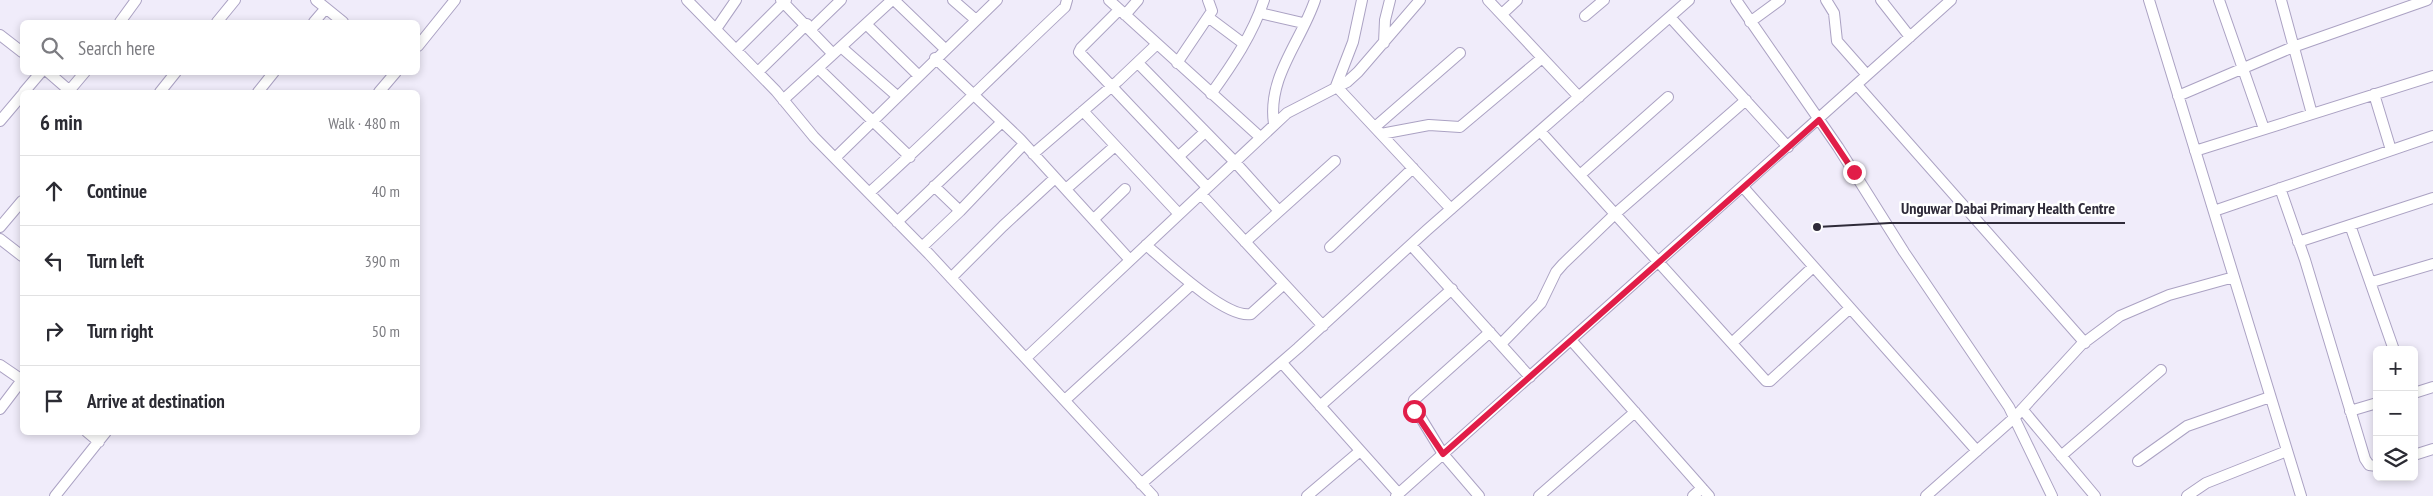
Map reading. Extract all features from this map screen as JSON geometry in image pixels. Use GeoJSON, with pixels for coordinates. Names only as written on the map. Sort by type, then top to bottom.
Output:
{"type":"FeatureCollection","features":[{"type":"Feature","properties":{"kind":"street"},"geometry":{"type":"LineString","coordinates":[[121,20],[136,0]]}},
{"type":"Feature","properties":{"kind":"street"},"geometry":{"type":"LineString","coordinates":[[219,20],[235,0]]}},
{"type":"Feature","properties":{"kind":"street"},"geometry":{"type":"LineString","coordinates":[[316,0],[341,20]]}},
{"type":"Feature","properties":{"kind":"street"},"geometry":{"type":"LineString","coordinates":[[420,44],[455,0]]}},
{"type":"Feature","properties":{"kind":"street"},"geometry":{"type":"LineString","coordinates":[[687,0],[758,72],[835,158],[922,247],[1153,496]]}},
{"type":"Feature","properties":{"kind":"street"},"geometry":{"type":"LineString","coordinates":[[716,30],[736,0]]}},
{"type":"Feature","properties":{"kind":"street"},"geometry":{"type":"LineString","coordinates":[[758,72],[839,0]]}},
{"type":"Feature","properties":{"kind":"street"},"geometry":{"type":"LineString","coordinates":[[784,100],[893,0],[944,49]]}},
{"type":"Feature","properties":{"kind":"street"},"geometry":{"type":"LineString","coordinates":[[953,0],[976,20]]}},
{"type":"Feature","properties":{"kind":"street"},"geometry":{"type":"LineString","coordinates":[[835,158],[944,49],[997,0]]}},
{"type":"Feature","properties":{"kind":"street"},"geometry":{"type":"LineString","coordinates":[[869,193],[910,157],[972,94],[1065,7],[1067,0]]}},
{"type":"Feature","properties":{"kind":"street"},"geometry":{"type":"LineString","coordinates":[[1109,0],[1260,137]]}},
{"type":"Feature","properties":{"kind":"street"},"geometry":{"type":"LineString","coordinates":[[1138,0],[1079,51],[1179,156],[1246,242],[1323,326]]}},
{"type":"Feature","properties":{"kind":"street"},"geometry":{"type":"LineString","coordinates":[[1178,63],[1208,17],[1210,3],[1200,0]]}},
{"type":"Feature","properties":{"kind":"street"},"geometry":{"type":"LineString","coordinates":[[1211,94],[1230,68],[1244,44],[1260,13],[1264,0]]}},
{"type":"Feature","properties":{"kind":"street"},"geometry":{"type":"LineString","coordinates":[[1274,124],[1272,104],[1274,93],[1289,52],[1315,0]]}},
{"type":"Feature","properties":{"kind":"street"},"geometry":{"type":"LineString","coordinates":[[1336,86],[1353,42],[1362,0]]}},
{"type":"Feature","properties":{"kind":"street"},"geometry":{"type":"LineString","coordinates":[[1384,43],[1385,20],[1390,0]]}},
{"type":"Feature","properties":{"kind":"street"},"geometry":{"type":"LineString","coordinates":[[1026,358],[1286,112],[1347,82],[1384,43],[1420,0]]}},
{"type":"Feature","properties":{"kind":"street"},"geometry":{"type":"LineString","coordinates":[[1488,0],[1579,97]]}},
{"type":"Feature","properties":{"kind":"street"},"geometry":{"type":"LineString","coordinates":[[1502,14],[1517,0]]}},
{"type":"Feature","properties":{"kind":"street"},"geometry":{"type":"LineString","coordinates":[[1585,16],[1604,0]]}},
{"type":"Feature","properties":{"kind":"street"},"geometry":{"type":"LineString","coordinates":[[1141,484],[1282,363],[1451,209],[1689,0]]}},
{"type":"Feature","properties":{"kind":"street"},"geometry":{"type":"LineString","coordinates":[[1736,0],[1819,120],[1904,252],[2018,413],[2061,456],[2095,496]]}},
{"type":"Feature","properties":{"kind":"street"},"geometry":{"type":"LineString","coordinates":[[1750,22],[1780,0]]}},
{"type":"Feature","properties":{"kind":"street"},"geometry":{"type":"LineString","coordinates":[[1826,0],[1834,13],[1837,41],[1868,75]]}},
{"type":"Feature","properties":{"kind":"street"},"geometry":{"type":"LineString","coordinates":[[1881,0],[1910,37]]}},
{"type":"Feature","properties":{"kind":"street"},"geometry":{"type":"LineString","coordinates":[[1282,363],[1397,495],[1819,120],[1951,0]]}},
{"type":"Feature","properties":{"kind":"street"},"geometry":{"type":"LineString","coordinates":[[2149,0],[2301,496]]}},
{"type":"Feature","properties":{"kind":"street"},"geometry":{"type":"LineString","coordinates":[[2219,0],[2264,129]]}},
{"type":"Feature","properties":{"kind":"street"},"geometry":{"type":"LineString","coordinates":[[2280,0],[2312,114]]}},
{"type":"Feature","properties":{"kind":"street"},"geometry":{"type":"LineString","coordinates":[[2178,96],[2293,47],[2426,0]]}},
{"type":"Feature","properties":{"kind":"street"},"geometry":{"type":"LineString","coordinates":[[736,50],[784,1],[809,27],[837,51],[897,96]]}},
{"type":"Feature","properties":{"kind":"street"},"geometry":{"type":"LineString","coordinates":[[316,20],[326,8]]}},
{"type":"Feature","properties":{"kind":"street"},"geometry":{"type":"LineString","coordinates":[[1260,13],[1304,23]]}},
{"type":"Feature","properties":{"kind":"street"},"geometry":{"type":"LineString","coordinates":[[1208,17],[1244,44]]}},
{"type":"Feature","properties":{"kind":"street"},"geometry":{"type":"LineString","coordinates":[[1670,17],[1788,147]]}},
{"type":"Feature","properties":{"kind":"street"},"geometry":{"type":"LineString","coordinates":[[866,24],[918,75]]}},
{"type":"Feature","properties":{"kind":"street"},"geometry":{"type":"LineString","coordinates":[[0,36],[20,51]]}},
{"type":"Feature","properties":{"kind":"street"},"geometry":{"type":"LineString","coordinates":[[1033,154],[1138,63],[1157,44]]}},
{"type":"Feature","properties":{"kind":"street"},"geometry":{"type":"LineString","coordinates":[[1378,131],[1460,53]]}},
{"type":"Feature","properties":{"kind":"street"},"geometry":{"type":"LineString","coordinates":[[935,58],[1024,144],[1130,260]]}},
{"type":"Feature","properties":{"kind":"street"},"geometry":{"type":"LineString","coordinates":[[1378,131],[1429,126],[1460,127],[1542,58]]}},
{"type":"Feature","properties":{"kind":"street"},"geometry":{"type":"LineString","coordinates":[[1138,63],[1235,162],[1279,211]]}},
{"type":"Feature","properties":{"kind":"street"},"geometry":{"type":"LineString","coordinates":[[818,68],[910,157]]}},
{"type":"Feature","properties":{"kind":"street"},"geometry":{"type":"LineString","coordinates":[[26,90],[39,75]]}},
{"type":"Feature","properties":{"kind":"street"},"geometry":{"type":"LineString","coordinates":[[51,75],[68,90]]}},
{"type":"Feature","properties":{"kind":"street"},"geometry":{"type":"LineString","coordinates":[[72,90],[83,75]]}},
{"type":"Feature","properties":{"kind":"street"},"geometry":{"type":"LineString","coordinates":[[162,90],[174,75]]}},
{"type":"Feature","properties":{"kind":"street"},"geometry":{"type":"LineString","coordinates":[[260,90],[272,75]]}},
{"type":"Feature","properties":{"kind":"street"},"geometry":{"type":"LineString","coordinates":[[381,90],[393,75]]}},
{"type":"Feature","properties":{"kind":"street"},"geometry":{"type":"LineString","coordinates":[[2195,151],[2433,76]]}},
{"type":"Feature","properties":{"kind":"street"},"geometry":{"type":"LineString","coordinates":[[1857,85],[2085,343]]}},
{"type":"Feature","properties":{"kind":"street"},"geometry":{"type":"LineString","coordinates":[[1336,86],[1451,209]]}},
{"type":"Feature","properties":{"kind":"street"},"geometry":{"type":"LineString","coordinates":[[2374,94],[2391,150]]}},
{"type":"Feature","properties":{"kind":"street"},"geometry":{"type":"LineString","coordinates":[[1580,175],[1668,97]]}},
{"type":"Feature","properties":{"kind":"street"},"geometry":{"type":"LineString","coordinates":[[0,121],[20,98]]}},
{"type":"Feature","properties":{"kind":"street"},"geometry":{"type":"LineString","coordinates":[[1501,344],[1540,303],[1556,272],[1615,214],[1746,100]]}},
{"type":"Feature","properties":{"kind":"street"},"geometry":{"type":"LineString","coordinates":[[1083,111],[1179,214]]}},
{"type":"Feature","properties":{"kind":"street"},"geometry":{"type":"LineString","coordinates":[[897,222],[1002,122]]}},
{"type":"Feature","properties":{"kind":"street"},"geometry":{"type":"LineString","coordinates":[[1540,131],[1759,375],[1770,381],[1850,308]]}},
{"type":"Feature","properties":{"kind":"street"},"geometry":{"type":"LineString","coordinates":[[1179,156],[1206,132]]}},
{"type":"Feature","properties":{"kind":"street"},"geometry":{"type":"LineString","coordinates":[[2214,211],[2433,136]]}},
{"type":"Feature","properties":{"kind":"street"},"geometry":{"type":"LineString","coordinates":[[922,247],[960,211],[1024,144]]}},
{"type":"Feature","properties":{"kind":"street"},"geometry":{"type":"LineString","coordinates":[[1066,189],[1116,146]]}},
{"type":"Feature","properties":{"kind":"street"},"geometry":{"type":"LineString","coordinates":[[1246,242],[1335,161]]}},
{"type":"Feature","properties":{"kind":"street"},"geometry":{"type":"LineString","coordinates":[[1330,247],[1413,168]]}},
{"type":"Feature","properties":{"kind":"street"},"geometry":{"type":"LineString","coordinates":[[951,278],[1003,226],[1056,178]]}},
{"type":"Feature","properties":{"kind":"street"},"geometry":{"type":"LineString","coordinates":[[934,186],[960,211]]}},
{"type":"Feature","properties":{"kind":"street"},"geometry":{"type":"LineString","coordinates":[[1743,187],[1977,451]]}},
{"type":"Feature","properties":{"kind":"street"},"geometry":{"type":"LineString","coordinates":[[2280,188],[2365,460],[2373,465]]}},
{"type":"Feature","properties":{"kind":"street"},"geometry":{"type":"LineString","coordinates":[[1094,219],[1125,189]]}},
{"type":"Feature","properties":{"kind":"street"},"geometry":{"type":"LineString","coordinates":[[2298,242],[2433,198]]}},
{"type":"Feature","properties":{"kind":"street"},"geometry":{"type":"LineString","coordinates":[[0,227],[20,203]]}},
{"type":"Feature","properties":{"kind":"street"},"geometry":{"type":"LineString","coordinates":[[2350,225],[2372,282],[2393,346]]}},
{"type":"Feature","properties":{"kind":"street"},"geometry":{"type":"LineString","coordinates":[[0,239],[20,254]]}},
{"type":"Feature","properties":{"kind":"street"},"geometry":{"type":"LineString","coordinates":[[1146,245],[1192,284],[1236,314],[1244,316],[1251,314],[1284,284]]}},
{"type":"Feature","properties":{"kind":"street"},"geometry":{"type":"LineString","coordinates":[[1411,245],[1530,377]]}},
{"type":"Feature","properties":{"kind":"street"},"geometry":{"type":"LineString","coordinates":[[1732,343],[1813,267]]}},
{"type":"Feature","properties":{"kind":"street"},"geometry":{"type":"LineString","coordinates":[[2372,282],[2432,268]]}},
{"type":"Feature","properties":{"kind":"street"},"geometry":{"type":"LineString","coordinates":[[1926,496],[2018,413],[2085,343],[2120,316],[2169,296],[2234,277]]}},
{"type":"Feature","properties":{"kind":"street"},"geometry":{"type":"LineString","coordinates":[[1065,400],[1192,284]]}},
{"type":"Feature","properties":{"kind":"street"},"geometry":{"type":"LineString","coordinates":[[1320,406],[1452,289]]}},
{"type":"Feature","properties":{"kind":"street"},"geometry":{"type":"LineString","coordinates":[[1479,496],[1443,454],[1414,411],[1414,400],[1490,332]]}},
{"type":"Feature","properties":{"kind":"street"},"geometry":{"type":"LineString","coordinates":[[1571,340],[1705,492],[1693,496]]}},
{"type":"Feature","properties":{"kind":"street"},"geometry":{"type":"LineString","coordinates":[[0,365],[20,379]]}},
{"type":"Feature","properties":{"kind":"street"},"geometry":{"type":"LineString","coordinates":[[2061,456],[2161,370]]}},
{"type":"Feature","properties":{"kind":"street"},"geometry":{"type":"LineString","coordinates":[[0,409],[20,383]]}},
{"type":"Feature","properties":{"kind":"street"},"geometry":{"type":"LineString","coordinates":[[2418,392],[2433,387]]}},
{"type":"Feature","properties":{"kind":"street"},"geometry":{"type":"LineString","coordinates":[[2138,461],[2187,426],[2270,397]]}},
{"type":"Feature","properties":{"kind":"street"},"geometry":{"type":"LineString","coordinates":[[2350,411],[2373,404]]}},
{"type":"Feature","properties":{"kind":"street"},"geometry":{"type":"LineString","coordinates":[[1539,496],[1634,412]]}},
{"type":"Feature","properties":{"kind":"street"},"geometry":{"type":"LineString","coordinates":[[2018,413],[2052,496]]}},
{"type":"Feature","properties":{"kind":"street"},"geometry":{"type":"LineString","coordinates":[[91,435],[99,442]]}},
{"type":"Feature","properties":{"kind":"street"},"geometry":{"type":"LineString","coordinates":[[55,496],[104,435]]}},
{"type":"Feature","properties":{"kind":"street"},"geometry":{"type":"LineString","coordinates":[[2418,454],[2433,449]]}},
{"type":"Feature","properties":{"kind":"street"},"geometry":{"type":"LineString","coordinates":[[1307,496],[1360,451]]}},
{"type":"Feature","properties":{"kind":"street"},"geometry":{"type":"LineString","coordinates":[[2187,496],[2206,484],[2287,451]]}},
{"type":"Feature","properties":{"kind":"place","name":"Unguwar Dabai Primary Health Centre"},"geometry":{"type":"Point","coordinates":[1817,227]}},
{"type":"Feature","properties":{"kind":"route"},"geometry":{"type":"LineString","coordinates":[[1414,411],[1443,454],[1819,120],[1854,172]]}}]}
